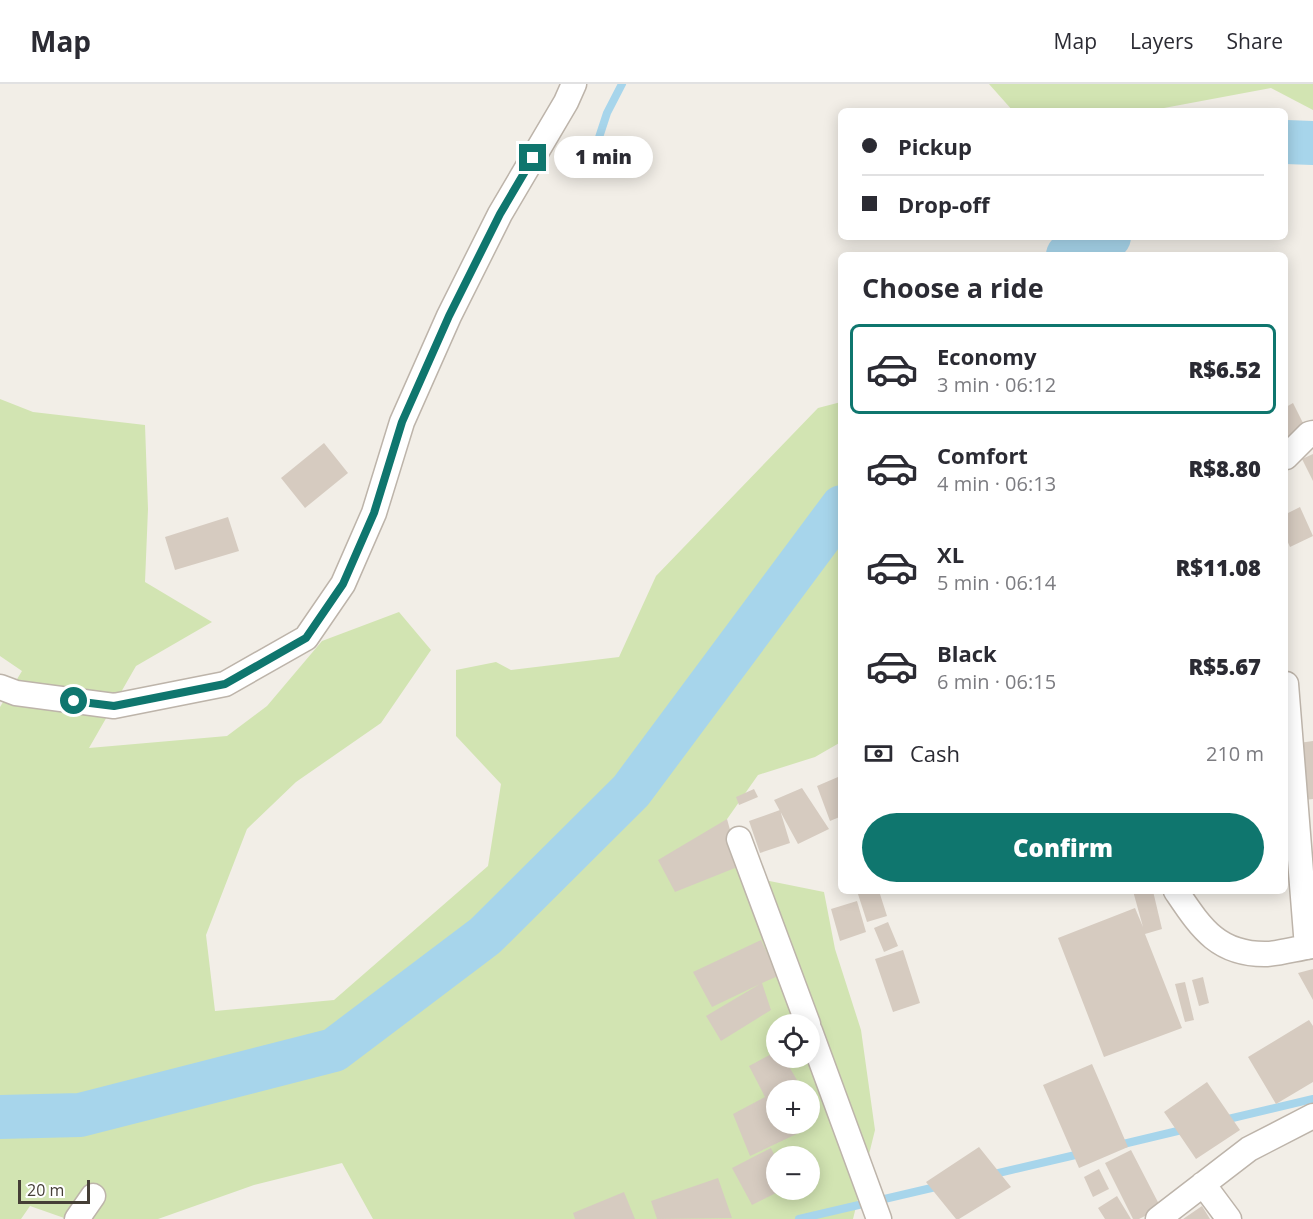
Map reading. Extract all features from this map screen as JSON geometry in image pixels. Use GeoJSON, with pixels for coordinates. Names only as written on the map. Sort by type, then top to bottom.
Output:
{"type":"FeatureCollection","features":[{"type":"Feature","properties":{"kind":"street"},"geometry":{"type":"LineString","coordinates":[[0,687],[16,693],[114,706],[225,684],[306,638],[348,574],[374,513],[402,422],[449,316],[500,214],[566,102],[574,84]]}},
{"type":"Feature","properties":{"kind":"street"},"geometry":{"type":"LineString","coordinates":[[1288,455],[1309,434],[1313,434]]}},
{"type":"Feature","properties":{"kind":"street"},"geometry":{"type":"LineString","coordinates":[[1178,894],[1208,935],[1237,951],[1268,954],[1310,946],[1288,706]]}},
{"type":"Feature","properties":{"kind":"street"},"geometry":{"type":"LineString","coordinates":[[739,839],[804,1014]]}},
{"type":"Feature","properties":{"kind":"street"},"geometry":{"type":"LineString","coordinates":[[820,1058],[879,1219]]}},
{"type":"Feature","properties":{"kind":"street"},"geometry":{"type":"LineString","coordinates":[[1158,1219],[1249,1149],[1313,1116]]}},
{"type":"Feature","properties":{"kind":"street"},"geometry":{"type":"LineString","coordinates":[[1203,1184],[1229,1219]]}},
{"type":"Feature","properties":{"kind":"street"},"geometry":{"type":"LineString","coordinates":[[77,1219],[93,1196]]}},
{"type":"Feature","properties":{"kind":"green space"},"geometry":{"type":"Polygon","coordinates":[[[989,84],[1313,84],[1313,110],[1271,88],[1164,108],[1010,108],[989,84]]]}},
{"type":"Feature","properties":{"kind":"green space"},"geometry":{"type":"Polygon","coordinates":[[[0,399],[33,412],[145,425],[148,509],[145,582],[212,622],[136,666],[89,748],[227,736],[267,706],[322,641],[399,612],[431,650],[381,723],[296,782],[247,829],[206,935],[215,1011],[334,1000],[488,866],[501,784],[456,736],[456,670],[496,662],[511,670],[619,657],[656,576],[818,408],[838,403],[838,744],[815,757],[758,775],[725,822],[759,879],[824,892],[835,949],[861,1030],[875,1130],[853,1219],[373,1219],[342,1163],[254,1185],[158,1219],[67,1219],[30,1206],[21,1219],[0,1219],[0,707],[22,671],[0,656],[0,399]]]}},
{"type":"Feature","properties":{"kind":"building"},"geometry":{"type":"Polygon","coordinates":[[[1293,403],[1306,429],[1288,438],[1288,406],[1293,403]]]}},
{"type":"Feature","properties":{"kind":"building"},"geometry":{"type":"Polygon","coordinates":[[[324,443],[348,473],[305,508],[281,478],[324,443]]]}},
{"type":"Feature","properties":{"kind":"building"},"geometry":{"type":"Polygon","coordinates":[[[1313,454],[1313,481],[1302,459],[1313,454]]]}},
{"type":"Feature","properties":{"kind":"building"},"geometry":{"type":"Polygon","coordinates":[[[1300,507],[1313,536],[1290,547],[1288,542],[1288,513],[1300,507]]]}},
{"type":"Feature","properties":{"kind":"building"},"geometry":{"type":"Polygon","coordinates":[[[228,517],[239,551],[175,570],[165,537],[228,517]]]}},
{"type":"Feature","properties":{"kind":"building"},"geometry":{"type":"Polygon","coordinates":[[[1313,741],[1313,799],[1304,800],[1299,743],[1313,741]]]}},
{"type":"Feature","properties":{"kind":"building"},"geometry":{"type":"Polygon","coordinates":[[[838,777],[838,818],[830,821],[817,786],[838,777]]]}},
{"type":"Feature","properties":{"kind":"building"},"geometry":{"type":"Polygon","coordinates":[[[802,788],[829,829],[798,844],[774,800],[802,788]]]}},
{"type":"Feature","properties":{"kind":"building"},"geometry":{"type":"Polygon","coordinates":[[[754,789],[758,797],[739,805],[736,797],[754,789]]]}},
{"type":"Feature","properties":{"kind":"building"},"geometry":{"type":"Polygon","coordinates":[[[780,810],[790,843],[760,853],[749,821],[780,810]]]}},
{"type":"Feature","properties":{"kind":"building"},"geometry":{"type":"Polygon","coordinates":[[[727,819],[740,866],[675,892],[658,860],[727,819]]]}},
{"type":"Feature","properties":{"kind":"building"},"geometry":{"type":"Polygon","coordinates":[[[858,894],[880,894],[887,916],[867,922],[858,894]]]}},
{"type":"Feature","properties":{"kind":"building"},"geometry":{"type":"Polygon","coordinates":[[[1134,894],[1154,894],[1162,929],[1145,934],[1182,1028],[1104,1057],[1058,938],[1135,908],[1143,927],[1134,894]]]}},
{"type":"Feature","properties":{"kind":"building"},"geometry":{"type":"Polygon","coordinates":[[[857,901],[866,932],[840,941],[831,909],[857,901]]]}},
{"type":"Feature","properties":{"kind":"building"},"geometry":{"type":"Polygon","coordinates":[[[888,922],[898,946],[884,952],[874,928],[888,922]]]}},
{"type":"Feature","properties":{"kind":"building"},"geometry":{"type":"Polygon","coordinates":[[[761,940],[778,976],[762,983],[771,1010],[721,1041],[706,1016],[760,984],[712,1007],[693,972],[761,940]]]}},
{"type":"Feature","properties":{"kind":"building"},"geometry":{"type":"Polygon","coordinates":[[[903,950],[920,1003],[893,1012],[875,959],[903,950]]]}},
{"type":"Feature","properties":{"kind":"building"},"geometry":{"type":"Polygon","coordinates":[[[1313,969],[1313,1000],[1298,973],[1313,969]]]}},
{"type":"Feature","properties":{"kind":"building"},"geometry":{"type":"Polygon","coordinates":[[[1203,977],[1209,1003],[1199,1006],[1192,980],[1203,977]]]}},
{"type":"Feature","properties":{"kind":"building"},"geometry":{"type":"Polygon","coordinates":[[[1185,982],[1194,1020],[1185,1022],[1175,984],[1185,982]]]}},
{"type":"Feature","properties":{"kind":"building"},"geometry":{"type":"Polygon","coordinates":[[[1309,1020],[1313,1026],[1313,1082],[1276,1104],[1248,1057],[1309,1020]]]}},
{"type":"Feature","properties":{"kind":"building"},"geometry":{"type":"Polygon","coordinates":[[[766,1057],[766,1068],[790,1068],[797,1080],[766,1080],[766,1134],[797,1134],[771,1146],[766,1146],[766,1148],[750,1156],[733,1114],[765,1097],[749,1066],[766,1057]]]}},
{"type":"Feature","properties":{"kind":"building"},"geometry":{"type":"Polygon","coordinates":[[[1092,1064],[1128,1147],[1079,1168],[1043,1085],[1092,1064]]]}},
{"type":"Feature","properties":{"kind":"building"},"geometry":{"type":"Polygon","coordinates":[[[1207,1082],[1240,1130],[1196,1159],[1164,1112],[1207,1082]]]}},
{"type":"Feature","properties":{"kind":"building"},"geometry":{"type":"Polygon","coordinates":[[[979,1147],[1011,1187],[956,1219],[926,1182],[979,1147]]]}},
{"type":"Feature","properties":{"kind":"building"},"geometry":{"type":"Polygon","coordinates":[[[1131,1150],[1161,1208],[1139,1219],[1133,1219],[1105,1163],[1131,1150]]]}},
{"type":"Feature","properties":{"kind":"building"},"geometry":{"type":"Polygon","coordinates":[[[766,1151],[766,1198],[752,1205],[732,1168],[766,1151]]]}},
{"type":"Feature","properties":{"kind":"building"},"geometry":{"type":"Polygon","coordinates":[[[1099,1169],[1109,1189],[1093,1197],[1084,1177],[1099,1169]]]}},
{"type":"Feature","properties":{"kind":"building"},"geometry":{"type":"Polygon","coordinates":[[[718,1178],[732,1218],[657,1219],[651,1201],[718,1178]]]}},
{"type":"Feature","properties":{"kind":"building"},"geometry":{"type":"Polygon","coordinates":[[[624,1192],[635,1219],[575,1219],[573,1213],[624,1192]]]}},
{"type":"Feature","properties":{"kind":"building"},"geometry":{"type":"Polygon","coordinates":[[[1117,1196],[1131,1219],[1105,1219],[1098,1208],[1117,1196]]]}},
{"type":"Feature","properties":{"kind":"building"},"geometry":{"type":"Polygon","coordinates":[[[1202,1206],[1210,1219],[1183,1219],[1202,1206]]]}},
{"type":"Feature","properties":{"kind":"waterway"},"geometry":{"type":"LineString","coordinates":[[588,171],[607,113],[622,84]]}},
{"type":"Feature","properties":{"kind":"waterway"},"geometry":{"type":"LineString","coordinates":[[1288,142],[1313,143]]}},
{"type":"Feature","properties":{"kind":"waterway"},"geometry":{"type":"LineString","coordinates":[[1075,252],[1102,240]]}},
{"type":"Feature","properties":{"kind":"waterway"},"geometry":{"type":"LineString","coordinates":[[0,1117],[80,1115],[334,1050],[485,936],[631,791],[838,512]]}},
{"type":"Feature","properties":{"kind":"waterway"},"geometry":{"type":"LineString","coordinates":[[1224,1120],[1313,1099]]}},
{"type":"Feature","properties":{"kind":"waterway"},"geometry":{"type":"LineString","coordinates":[[1119,1145],[1186,1129]]}},
{"type":"Feature","properties":{"kind":"waterway"},"geometry":{"type":"LineString","coordinates":[[990,1175],[1084,1153]]}},
{"type":"Feature","properties":{"kind":"waterway"},"geometry":{"type":"LineString","coordinates":[[799,1219],[940,1186]]}},
{"type":"Feature","properties":{"kind":"route"},"geometry":{"type":"LineString","coordinates":[[74,701],[114,706],[225,684],[306,638],[343,584],[374,513],[402,422],[449,316],[500,214],[533,158]]}}]}
